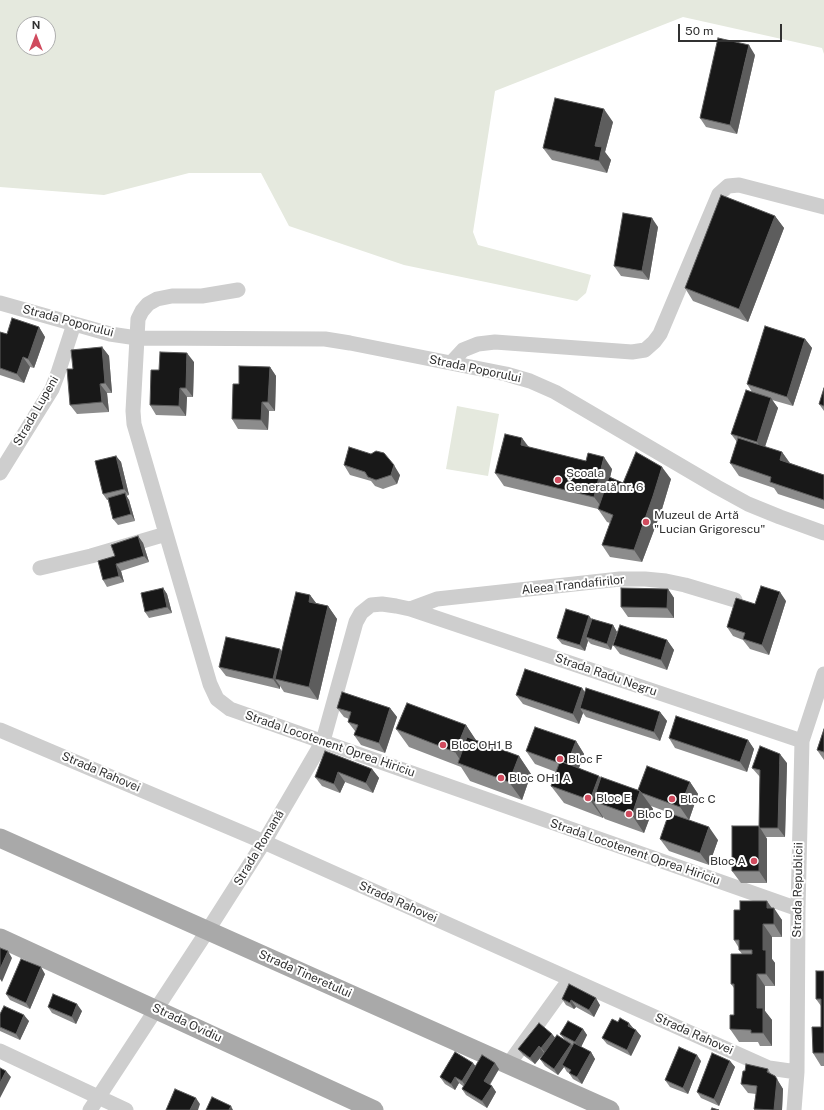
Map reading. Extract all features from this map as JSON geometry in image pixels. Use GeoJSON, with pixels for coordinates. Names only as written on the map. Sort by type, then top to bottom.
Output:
{"type":"FeatureCollection","features":[{"type":"Feature","properties":{"kind":"main road","name":"Strada Tineretului"},"geometry":{"type":"LineString","coordinates":[[0,838],[610,1110]]}},
{"type":"Feature","properties":{"kind":"main road","name":"Strada Ovidiu"},"geometry":{"type":"LineString","coordinates":[[0,938],[374,1110]]}},
{"type":"Feature","properties":{"kind":"street"},"geometry":{"type":"LineString","coordinates":[[451,363],[463,350],[478,344],[494,342],[632,352],[645,350],[660,334],[717,198],[728,186],[739,185],[824,207]]}},
{"type":"Feature","properties":{"kind":"street"},"geometry":{"type":"LineString","coordinates":[[137,338],[138,319],[142,310],[148,304],[157,299],[172,296],[202,296],[238,290]]}},
{"type":"Feature","properties":{"kind":"street","name":"Strada Poporului"},"geometry":{"type":"LineString","coordinates":[[0,303],[110,334],[137,338],[325,339],[506,374],[530,381],[555,392],[748,504],[824,533]]}},
{"type":"Feature","properties":{"kind":"street","name":"Strada Lupeni"},"geometry":{"type":"LineString","coordinates":[[0,473],[52,389],[74,324]]}},
{"type":"Feature","properties":{"kind":"street","name":"Strada Locotenent Oprea Hiriciu"},"geometry":{"type":"LineString","coordinates":[[137,338],[133,411],[134,424],[210,684],[217,699],[230,709],[798,909]]}},
{"type":"Feature","properties":{"kind":"street"},"geometry":{"type":"LineString","coordinates":[[40,568],[91,556],[166,534]]}},
{"type":"Feature","properties":{"kind":"street","name":"Aleea Trandafirilor"},"geometry":{"type":"LineString","coordinates":[[410,609],[437,599],[620,579],[666,581],[735,600]]}},
{"type":"Feature","properties":{"kind":"street","name":"Strada Romană"},"geometry":{"type":"LineString","coordinates":[[94,1104],[264,842],[323,741],[356,622],[362,613],[371,605],[382,604],[410,609]]}},
{"type":"Feature","properties":{"kind":"street","name":"Strada Radu Negru"},"geometry":{"type":"LineString","coordinates":[[410,609],[802,741]]}},
{"type":"Feature","properties":{"kind":"street","name":"Strada Republicii"},"geometry":{"type":"LineString","coordinates":[[794,1110],[802,741],[824,674]]}},
{"type":"Feature","properties":{"kind":"street","name":"Strada Rahovei"},"geometry":{"type":"LineString","coordinates":[[0,730],[264,842],[770,1068],[796,1072]]}},
{"type":"Feature","properties":{"kind":"street"},"geometry":{"type":"LineString","coordinates":[[508,1065],[570,979]]}},
{"type":"Feature","properties":{"kind":"street"},"geometry":{"type":"LineString","coordinates":[[0,1051],[94,1104],[126,1110]]}},
{"type":"Feature","properties":{"kind":"shaded area"},"geometry":{"type":"Polygon","coordinates":[[[0,0],[824,0],[824,54],[822,48],[683,17],[495,91],[473,232],[478,245],[591,275],[586,293],[577,301],[404,265],[289,226],[261,173],[189,173],[104,195],[0,187],[0,0]]]}},
{"type":"Feature","properties":{"kind":"shaded area"},"geometry":{"type":"Polygon","coordinates":[[[457,406],[499,414],[488,476],[446,469],[457,406]]]}},
{"type":"Feature","properties":{"kind":"building"},"geometry":{"type":"Polygon","coordinates":[[[718,38],[749,45],[730,125],[700,118],[718,38]]]}},
{"type":"Feature","properties":{"kind":"building"},"geometry":{"type":"Polygon","coordinates":[[[555,98],[604,109],[595,146],[602,147],[599,161],[543,148],[555,98]]]}},
{"type":"Feature","properties":{"kind":"building"},"geometry":{"type":"Polygon","coordinates":[[[721,195],[775,216],[739,309],[685,288],[721,195]]]}},
{"type":"Feature","properties":{"kind":"building"},"geometry":{"type":"Polygon","coordinates":[[[623,213],[652,218],[642,271],[614,266],[623,213]]]}},
{"type":"Feature","properties":{"kind":"building"},"geometry":{"type":"Polygon","coordinates":[[[12,318],[39,327],[28,359],[23,357],[17,374],[0,368],[0,332],[7,334],[12,318]]]}},
{"type":"Feature","properties":{"kind":"building"},"geometry":{"type":"Polygon","coordinates":[[[765,326],[805,339],[787,397],[747,384],[765,326]]]}},
{"type":"Feature","properties":{"kind":"building"},"geometry":{"type":"Polygon","coordinates":[[[102,347],[105,383],[100,384],[102,402],[70,405],[67,369],[73,369],[71,350],[102,347]]]}},
{"type":"Feature","properties":{"kind":"building"},"geometry":{"type":"Polygon","coordinates":[[[160,352],[187,353],[186,388],[180,388],[179,406],[150,405],[151,370],[159,370],[160,352]]]}},
{"type":"Feature","properties":{"kind":"building"},"geometry":{"type":"Polygon","coordinates":[[[239,366],[270,367],[268,402],[262,402],[261,420],[232,419],[233,384],[239,384],[239,366]]]}},
{"type":"Feature","properties":{"kind":"building"},"geometry":{"type":"Polygon","coordinates":[[[824,388],[824,406],[819,404],[824,388]]]}},
{"type":"Feature","properties":{"kind":"building"},"geometry":{"type":"Polygon","coordinates":[[[746,390],[771,398],[757,442],[731,434],[746,390]]]}},
{"type":"Feature","properties":{"kind":"building","name":"Școala Generală nr. 6"},"geometry":{"type":"Polygon","coordinates":[[[505,434],[522,438],[521,445],[586,461],[588,453],[604,457],[594,497],[495,473],[505,434]]]}},
{"type":"Feature","properties":{"kind":"building"},"geometry":{"type":"Polygon","coordinates":[[[738,438],[782,452],[780,460],[824,475],[824,500],[770,482],[771,477],[730,463],[738,438]]]}},
{"type":"Feature","properties":{"kind":"building"},"geometry":{"type":"Polygon","coordinates":[[[349,447],[371,454],[376,451],[384,453],[394,465],[391,475],[376,480],[368,477],[365,472],[344,465],[349,447]]]}},
{"type":"Feature","properties":{"kind":"building"},"geometry":{"type":"Polygon","coordinates":[[[636,452],[662,467],[634,550],[602,545],[613,515],[598,509],[609,477],[623,483],[636,452]]]}},
{"type":"Feature","properties":{"kind":"building"},"geometry":{"type":"Polygon","coordinates":[[[116,456],[124,489],[103,494],[95,461],[116,456]]]}},
{"type":"Feature","properties":{"kind":"building"},"geometry":{"type":"Polygon","coordinates":[[[125,493],[131,514],[113,519],[108,498],[125,493]]]}},
{"type":"Feature","properties":{"kind":"building"},"geometry":{"type":"Polygon","coordinates":[[[138,536],[144,556],[116,564],[119,576],[103,580],[98,561],[115,556],[111,545],[138,536]]]}},
{"type":"Feature","properties":{"kind":"building"},"geometry":{"type":"Polygon","coordinates":[[[761,586],[780,592],[762,645],[743,639],[745,633],[727,627],[736,598],[755,604],[761,586]]]}},
{"type":"Feature","properties":{"kind":"building"},"geometry":{"type":"Polygon","coordinates":[[[163,588],[167,607],[145,612],[141,593],[163,588]]]}},
{"type":"Feature","properties":{"kind":"building"},"geometry":{"type":"Polygon","coordinates":[[[621,588],[668,589],[667,608],[621,607],[621,588]]]}},
{"type":"Feature","properties":{"kind":"building"},"geometry":{"type":"Polygon","coordinates":[[[296,592],[310,595],[309,602],[328,606],[309,687],[275,679],[296,592]]]}},
{"type":"Feature","properties":{"kind":"building"},"geometry":{"type":"Polygon","coordinates":[[[566,609],[589,616],[580,645],[557,638],[566,609]]]}},
{"type":"Feature","properties":{"kind":"building"},"geometry":{"type":"Polygon","coordinates":[[[592,619],[613,625],[607,644],[586,637],[592,619]]]}},
{"type":"Feature","properties":{"kind":"building"},"geometry":{"type":"Polygon","coordinates":[[[620,625],[667,640],[661,660],[613,645],[620,625]]]}},
{"type":"Feature","properties":{"kind":"building"},"geometry":{"type":"Polygon","coordinates":[[[226,637],[280,649],[273,679],[219,667],[226,637]]]}},
{"type":"Feature","properties":{"kind":"building"},"geometry":{"type":"Polygon","coordinates":[[[525,669],[582,688],[573,714],[516,695],[525,669]]]}},
{"type":"Feature","properties":{"kind":"building"},"geometry":{"type":"Polygon","coordinates":[[[586,688],[660,712],[654,732],[580,708],[586,688]]]}},
{"type":"Feature","properties":{"kind":"building"},"geometry":{"type":"Polygon","coordinates":[[[342,692],[390,708],[379,743],[354,735],[358,725],[348,722],[351,712],[337,708],[342,692]]]}},
{"type":"Feature","properties":{"kind":"building"},"geometry":{"type":"Polygon","coordinates":[[[407,703],[466,725],[455,752],[396,729],[407,703]]]}},
{"type":"Feature","properties":{"kind":"building"},"geometry":{"type":"Polygon","coordinates":[[[676,716],[748,740],[740,762],[669,738],[676,716]]]}},
{"type":"Feature","properties":{"kind":"building"},"geometry":{"type":"Polygon","coordinates":[[[535,727],[576,741],[567,764],[560,761],[559,763],[526,751],[535,727]]]}},
{"type":"Feature","properties":{"kind":"building"},"geometry":{"type":"Polygon","coordinates":[[[824,729],[824,752],[817,750],[824,729]]]}},
{"type":"Feature","properties":{"kind":"building"},"geometry":{"type":"Polygon","coordinates":[[[467,737],[519,756],[509,782],[458,763],[467,737]]]}},
{"type":"Feature","properties":{"kind":"building"},"geometry":{"type":"Polygon","coordinates":[[[760,746],[780,754],[778,828],[759,827],[760,770],[752,768],[760,746]]]}},
{"type":"Feature","properties":{"kind":"building"},"geometry":{"type":"Polygon","coordinates":[[[325,751],[372,769],[366,783],[338,772],[334,784],[315,777],[325,751]]]}},
{"type":"Feature","properties":{"kind":"building"},"geometry":{"type":"Polygon","coordinates":[[[560,761],[599,776],[590,800],[551,786],[560,761]]]}},
{"type":"Feature","properties":{"kind":"building"},"geometry":{"type":"Polygon","coordinates":[[[647,766],[690,782],[680,807],[642,793],[638,790],[647,766]]]}},
{"type":"Feature","properties":{"kind":"building"},"geometry":{"type":"Polygon","coordinates":[[[601,777],[640,791],[632,815],[593,801],[601,777]]]}},
{"type":"Feature","properties":{"kind":"building"},"geometry":{"type":"Polygon","coordinates":[[[669,813],[709,827],[700,853],[660,839],[669,813]]]}},
{"type":"Feature","properties":{"kind":"building"},"geometry":{"type":"Polygon","coordinates":[[[732,826],[759,826],[759,871],[732,871],[732,826]]]}},
{"type":"Feature","properties":{"kind":"building"},"geometry":{"type":"Polygon","coordinates":[[[740,901],[767,901],[767,908],[774,908],[774,924],[763,924],[763,950],[766,950],[766,974],[757,974],[757,1008],[763,1008],[763,1033],[751,1033],[751,1030],[730,1029],[730,1015],[734,1015],[734,984],[731,984],[731,954],[752,954],[752,950],[739,950],[739,940],[734,940],[734,910],[740,910],[740,901]]]}},
{"type":"Feature","properties":{"kind":"building"},"geometry":{"type":"Polygon","coordinates":[[[0,948],[8,951],[0,969],[0,948]]]}},
{"type":"Feature","properties":{"kind":"building"},"geometry":{"type":"Polygon","coordinates":[[[21,959],[41,967],[26,1003],[6,994],[21,959]]]}},
{"type":"Feature","properties":{"kind":"building"},"geometry":{"type":"Polygon","coordinates":[[[816,971],[824,971],[824,1053],[813,1053],[812,1027],[821,1027],[821,999],[816,999],[816,971]]]}},
{"type":"Feature","properties":{"kind":"building"},"geometry":{"type":"Polygon","coordinates":[[[569,984],[596,998],[589,1010],[571,1000],[570,1003],[562,999],[569,984]]]}},
{"type":"Feature","properties":{"kind":"building"},"geometry":{"type":"Polygon","coordinates":[[[53,994],[77,1004],[72,1017],[48,1007],[53,994]]]}},
{"type":"Feature","properties":{"kind":"building"},"geometry":{"type":"Polygon","coordinates":[[[4,1006],[24,1015],[16,1034],[0,1027],[0,1014],[4,1006]]]}},
{"type":"Feature","properties":{"kind":"building"},"geometry":{"type":"Polygon","coordinates":[[[620,1018],[629,1023],[628,1026],[636,1030],[627,1050],[602,1038],[612,1019],[618,1022],[620,1018]]]}},
{"type":"Feature","properties":{"kind":"building"},"geometry":{"type":"Polygon","coordinates":[[[568,1021],[583,1029],[575,1042],[560,1034],[568,1021]]]}},
{"type":"Feature","properties":{"kind":"building"},"geometry":{"type":"Polygon","coordinates":[[[539,1023],[552,1034],[541,1048],[539,1046],[530,1058],[518,1049],[539,1023]]]}},
{"type":"Feature","properties":{"kind":"building"},"geometry":{"type":"Polygon","coordinates":[[[557,1035],[571,1044],[554,1069],[540,1059],[557,1035]]]}},
{"type":"Feature","properties":{"kind":"building"},"geometry":{"type":"Polygon","coordinates":[[[574,1043],[591,1052],[577,1077],[569,1073],[571,1070],[562,1065],[574,1043]]]}},
{"type":"Feature","properties":{"kind":"building"},"geometry":{"type":"Polygon","coordinates":[[[679,1047],[697,1055],[683,1088],[665,1080],[679,1047]]]}},
{"type":"Feature","properties":{"kind":"building"},"geometry":{"type":"Polygon","coordinates":[[[455,1052],[473,1063],[462,1081],[455,1077],[451,1084],[440,1077],[455,1052]]]}},
{"type":"Feature","properties":{"kind":"building"},"geometry":{"type":"Polygon","coordinates":[[[712,1053],[730,1061],[714,1099],[697,1092],[712,1053]]]}},
{"type":"Feature","properties":{"kind":"building"},"geometry":{"type":"Polygon","coordinates":[[[482,1055],[495,1063],[484,1081],[492,1086],[482,1101],[462,1089],[482,1055]]]}},
{"type":"Feature","properties":{"kind":"building"},"geometry":{"type":"Polygon","coordinates":[[[746,1064],[768,1069],[767,1072],[775,1076],[777,1079],[774,1110],[754,1109],[757,1086],[741,1084],[743,1071],[745,1071],[746,1064]]]}},
{"type":"Feature","properties":{"kind":"building"},"geometry":{"type":"Polygon","coordinates":[[[0,1068],[6,1071],[0,1083],[0,1068]]]}},
{"type":"Feature","properties":{"kind":"building"},"geometry":{"type":"Polygon","coordinates":[[[175,1089],[196,1098],[190,1110],[166,1110],[175,1089]]]}},
{"type":"Feature","properties":{"kind":"building"},"geometry":{"type":"Polygon","coordinates":[[[212,1097],[231,1106],[229,1110],[206,1110],[212,1097]]]}},
{"type":"Feature","properties":{"kind":"place","name":"Școala Generală nr. 6"},"geometry":{"type":"Point","coordinates":[558,480]}},
{"type":"Feature","properties":{"kind":"place","name":"Muzeul de Artă \"Lucian Grigorescu\""},"geometry":{"type":"Point","coordinates":[646,522]}},
{"type":"Feature","properties":{"kind":"place","name":"Bloc OH1 B"},"geometry":{"type":"Point","coordinates":[443,745]}},
{"type":"Feature","properties":{"kind":"place","name":"Bloc F"},"geometry":{"type":"Point","coordinates":[560,759]}},
{"type":"Feature","properties":{"kind":"place","name":"Bloc OH1 A"},"geometry":{"type":"Point","coordinates":[501,778]}},
{"type":"Feature","properties":{"kind":"place","name":"Bloc E"},"geometry":{"type":"Point","coordinates":[588,798]}},
{"type":"Feature","properties":{"kind":"place","name":"Bloc C"},"geometry":{"type":"Point","coordinates":[672,799]}},
{"type":"Feature","properties":{"kind":"place","name":"Bloc D"},"geometry":{"type":"Point","coordinates":[629,814]}},
{"type":"Feature","properties":{"kind":"place","name":"Bloc A"},"geometry":{"type":"Point","coordinates":[754,861]}}]}
